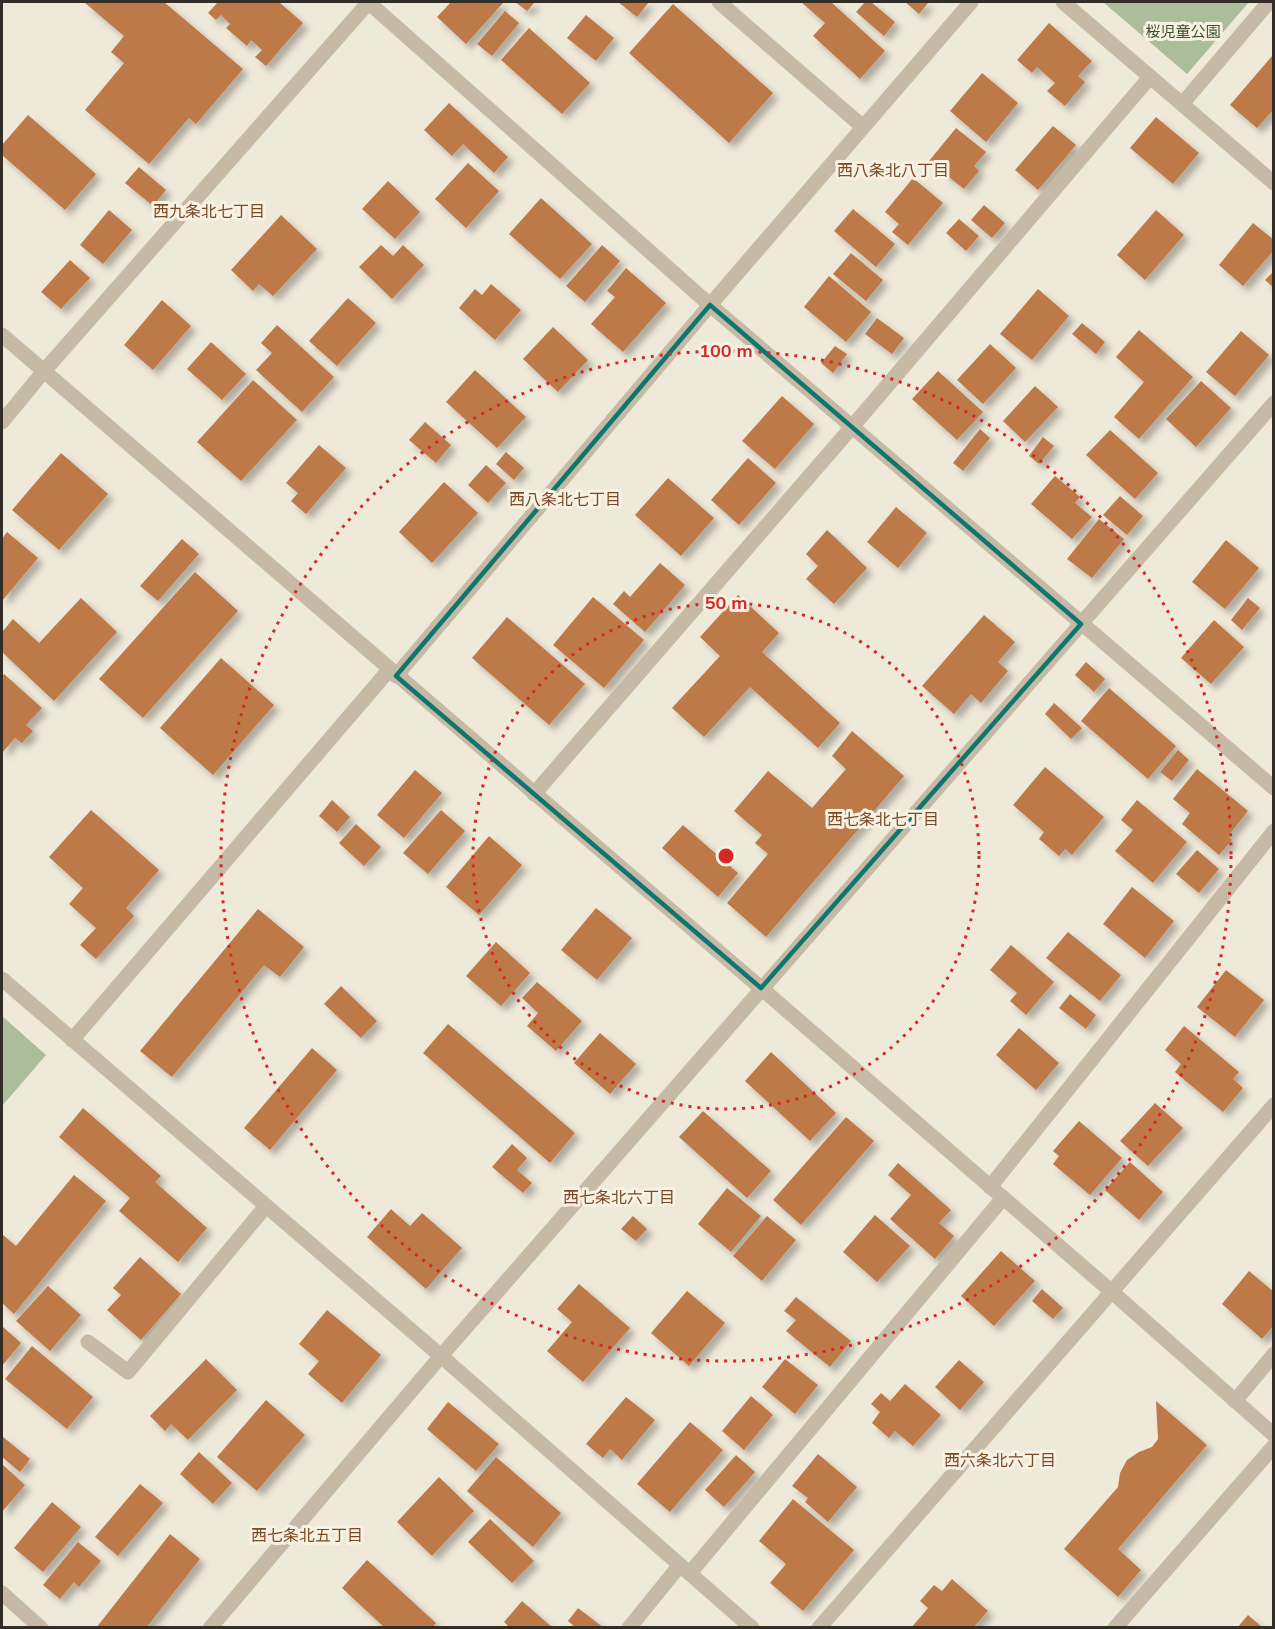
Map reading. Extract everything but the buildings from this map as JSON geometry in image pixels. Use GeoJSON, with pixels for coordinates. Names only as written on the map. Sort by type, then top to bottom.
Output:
{"type":"FeatureCollection","features":[{"type":"Feature","properties":{"kind":"street"},"geometry":{"type":"LineString","coordinates":[[2,422],[44,371],[368,2],[852,427],[1274,788]]}},
{"type":"Feature","properties":{"kind":"street"},"geometry":{"type":"LineString","coordinates":[[719,2],[863,128]]}},
{"type":"Feature","properties":{"kind":"street"},"geometry":{"type":"LineString","coordinates":[[72,1040],[393,673],[971,2]]}},
{"type":"Feature","properties":{"kind":"street"},"geometry":{"type":"LineString","coordinates":[[1063,2],[1274,183]]}},
{"type":"Feature","properties":{"kind":"street"},"geometry":{"type":"LineString","coordinates":[[1182,104],[1269,2]]}},
{"type":"Feature","properties":{"kind":"street"},"geometry":{"type":"LineString","coordinates":[[534,794],[852,427],[1150,76]]}},
{"type":"Feature","properties":{"kind":"street"},"geometry":{"type":"LineString","coordinates":[[2,335],[761,988],[1274,1435]]}},
{"type":"Feature","properties":{"kind":"street"},"geometry":{"type":"LineString","coordinates":[[210,1628],[441,1356],[1274,403]]}},
{"type":"Feature","properties":{"kind":"street"},"geometry":{"type":"LineString","coordinates":[[990,1187],[1274,831]]}},
{"type":"Feature","properties":{"kind":"street"},"geometry":{"type":"LineString","coordinates":[[2,979],[441,1356],[752,1628]]}},
{"type":"Feature","properties":{"kind":"street"},"geometry":{"type":"LineString","coordinates":[[819,1628],[1274,1105]]}},
{"type":"Feature","properties":{"kind":"street"},"geometry":{"type":"LineString","coordinates":[[629,1628],[685,1569],[1003,1198]]}},
{"type":"Feature","properties":{"kind":"street"},"geometry":{"type":"LineString","coordinates":[[88,1342],[128,1372],[266,1206]]}},
{"type":"Feature","properties":{"kind":"street"},"geometry":{"type":"LineString","coordinates":[[1235,1401],[1274,1354]]}},
{"type":"Feature","properties":{"kind":"street"},"geometry":{"type":"LineString","coordinates":[[1115,1628],[1274,1446]]}},
{"type":"Feature","properties":{"kind":"street"},"geometry":{"type":"LineString","coordinates":[[2,1593],[41,1628]]}},
{"type":"Feature","properties":{"kind":"highlighted area"},"geometry":{"type":"Polygon","coordinates":[[[710,305],[1081,624],[761,988],[396,676],[710,305]]]}},
{"type":"Feature","properties":{"kind":"green space","name":"桜児童公園"},"geometry":{"type":"Polygon","coordinates":[[[1103,2],[1249,2],[1187,74],[1103,2]]]}},
{"type":"Feature","properties":{"kind":"green space"},"geometry":{"type":"Polygon","coordinates":[[[2,1016],[46,1055],[2,1106],[2,1016]]]}},
{"type":"Feature","properties":{"kind":"district","name":"西八条北八丁目"},"geometry":{"type":"Point","coordinates":[893,170]}},
{"type":"Feature","properties":{"kind":"district","name":"西九条北七丁目"},"geometry":{"type":"Point","coordinates":[209,211]}},
{"type":"Feature","properties":{"kind":"district","name":"西八条北七丁目"},"geometry":{"type":"Point","coordinates":[565,499]}},
{"type":"Feature","properties":{"kind":"district","name":"西七条北七丁目"},"geometry":{"type":"Point","coordinates":[883,819]}},
{"type":"Feature","properties":{"kind":"district","name":"西七条北六丁目"},"geometry":{"type":"Point","coordinates":[619,1197]}},
{"type":"Feature","properties":{"kind":"district","name":"西六条北六丁目"},"geometry":{"type":"Point","coordinates":[1000,1460]}},
{"type":"Feature","properties":{"kind":"district","name":"西七条北五丁目"},"geometry":{"type":"Point","coordinates":[307,1535]}}]}
